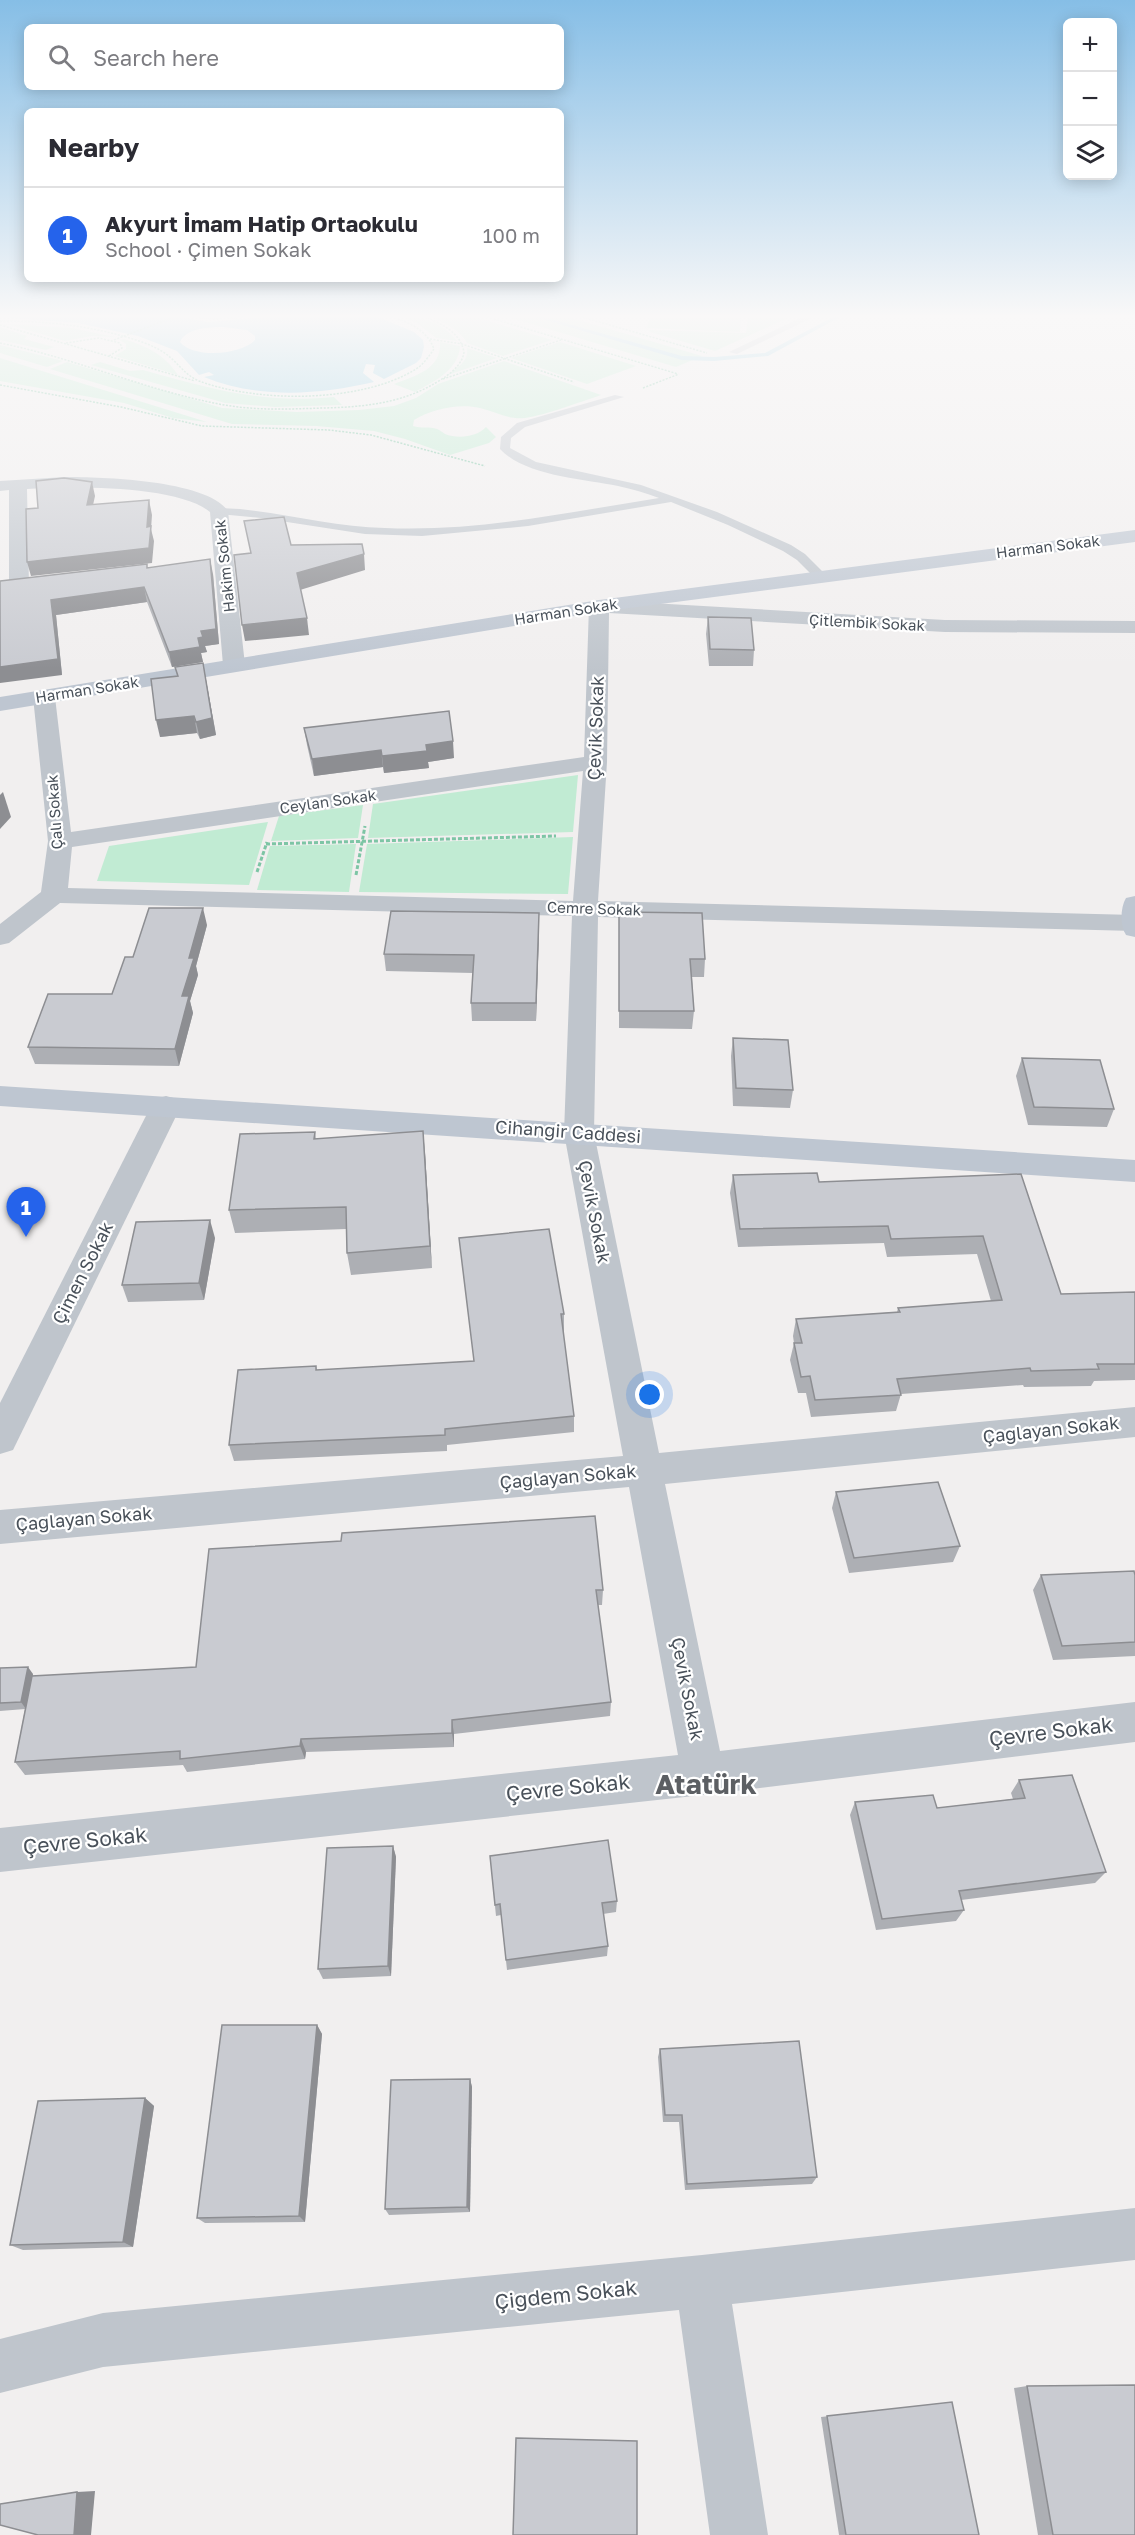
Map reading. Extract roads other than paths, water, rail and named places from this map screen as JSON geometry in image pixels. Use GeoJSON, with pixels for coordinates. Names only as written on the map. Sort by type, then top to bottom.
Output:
{"type":"FeatureCollection","features":[{"type":"Feature","properties":{"kind":"street","name":"Hakim Sokak"},"geometry":{"type":"LineString","coordinates":[[9,485],[73,480],[124,483],[186,495],[214,505],[219,511],[226,562],[234,665]]}},
{"type":"Feature","properties":{"kind":"street"},"geometry":{"type":"LineString","coordinates":[[9,485],[10,587],[42,583]]}},
{"type":"Feature","properties":{"kind":"street","name":"Harman Sokak"},"geometry":{"type":"LineString","coordinates":[[0,704],[599,606],[1135,536]]}},
{"type":"Feature","properties":{"kind":"street"},"geometry":{"type":"LineString","coordinates":[[203,565],[226,562]]}},
{"type":"Feature","properties":{"kind":"street","name":"Çitlembik Sokak"},"geometry":{"type":"LineString","coordinates":[[599,606],[747,617],[945,626],[1135,627]]}},
{"type":"Feature","properties":{"kind":"street","name":"Çevik Sokak"},"geometry":{"type":"LineString","coordinates":[[599,606],[596,762],[585,909],[579,1133],[703,1774]]}},
{"type":"Feature","properties":{"kind":"street","name":"Çalı Sokak"},"geometry":{"type":"LineString","coordinates":[[44,697],[60,841],[54,895]]}},
{"type":"Feature","properties":{"kind":"street","name":"Ceylan Sokak"},"geometry":{"type":"LineString","coordinates":[[60,841],[596,762]]}},
{"type":"Feature","properties":{"kind":"street"},"geometry":{"type":"LineString","coordinates":[[0,937],[54,895]]}},
{"type":"Feature","properties":{"kind":"street","name":"Cemre Sokak"},"geometry":{"type":"LineString","coordinates":[[54,895],[1135,920]]}},
{"type":"Feature","properties":{"kind":"street","name":"Cihangir Caddesi"},"geometry":{"type":"LineString","coordinates":[[0,1096],[1135,1171]]}},
{"type":"Feature","properties":{"kind":"street","name":"Çimen Sokak"},"geometry":{"type":"LineString","coordinates":[[0,1439],[166,1106]]}},
{"type":"Feature","properties":{"kind":"street","name":"Çağlayan Sokak"},"geometry":{"type":"LineString","coordinates":[[0,1527],[644,1470],[1135,1422]]}},
{"type":"Feature","properties":{"kind":"street","name":"Çevre Sokak"},"geometry":{"type":"LineString","coordinates":[[0,1850],[703,1774],[1135,1722]]}},
{"type":"Feature","properties":{"kind":"street","name":"Çiğdem Sokak"},"geometry":{"type":"LineString","coordinates":[[0,2366],[103,2340],[702,2281],[1135,2234]]}},
{"type":"Feature","properties":{"kind":"street"},"geometry":{"type":"LineString","coordinates":[[702,2281],[739,2535]]}},
{"type":"Feature","properties":{"kind":"lane"},"geometry":{"type":"LineString","coordinates":[[508,435],[504,445],[510,453],[524,461],[545,468],[636,487],[672,499],[787,548],[820,576]]}},
{"type":"Feature","properties":{"kind":"lane"},"geometry":{"type":"LineString","coordinates":[[219,511],[240,512],[340,529],[432,532],[480,529],[672,499]]}},
{"type":"Feature","properties":{"kind":"place","name":"Akyurt İmam Hatip Ortaokulu"},"geometry":{"type":"Point","coordinates":[26,1237]}},
{"type":"Feature","properties":{"kind":"district","name":"Atatürk"},"geometry":{"type":"Point","coordinates":[706,1784]}}]}
